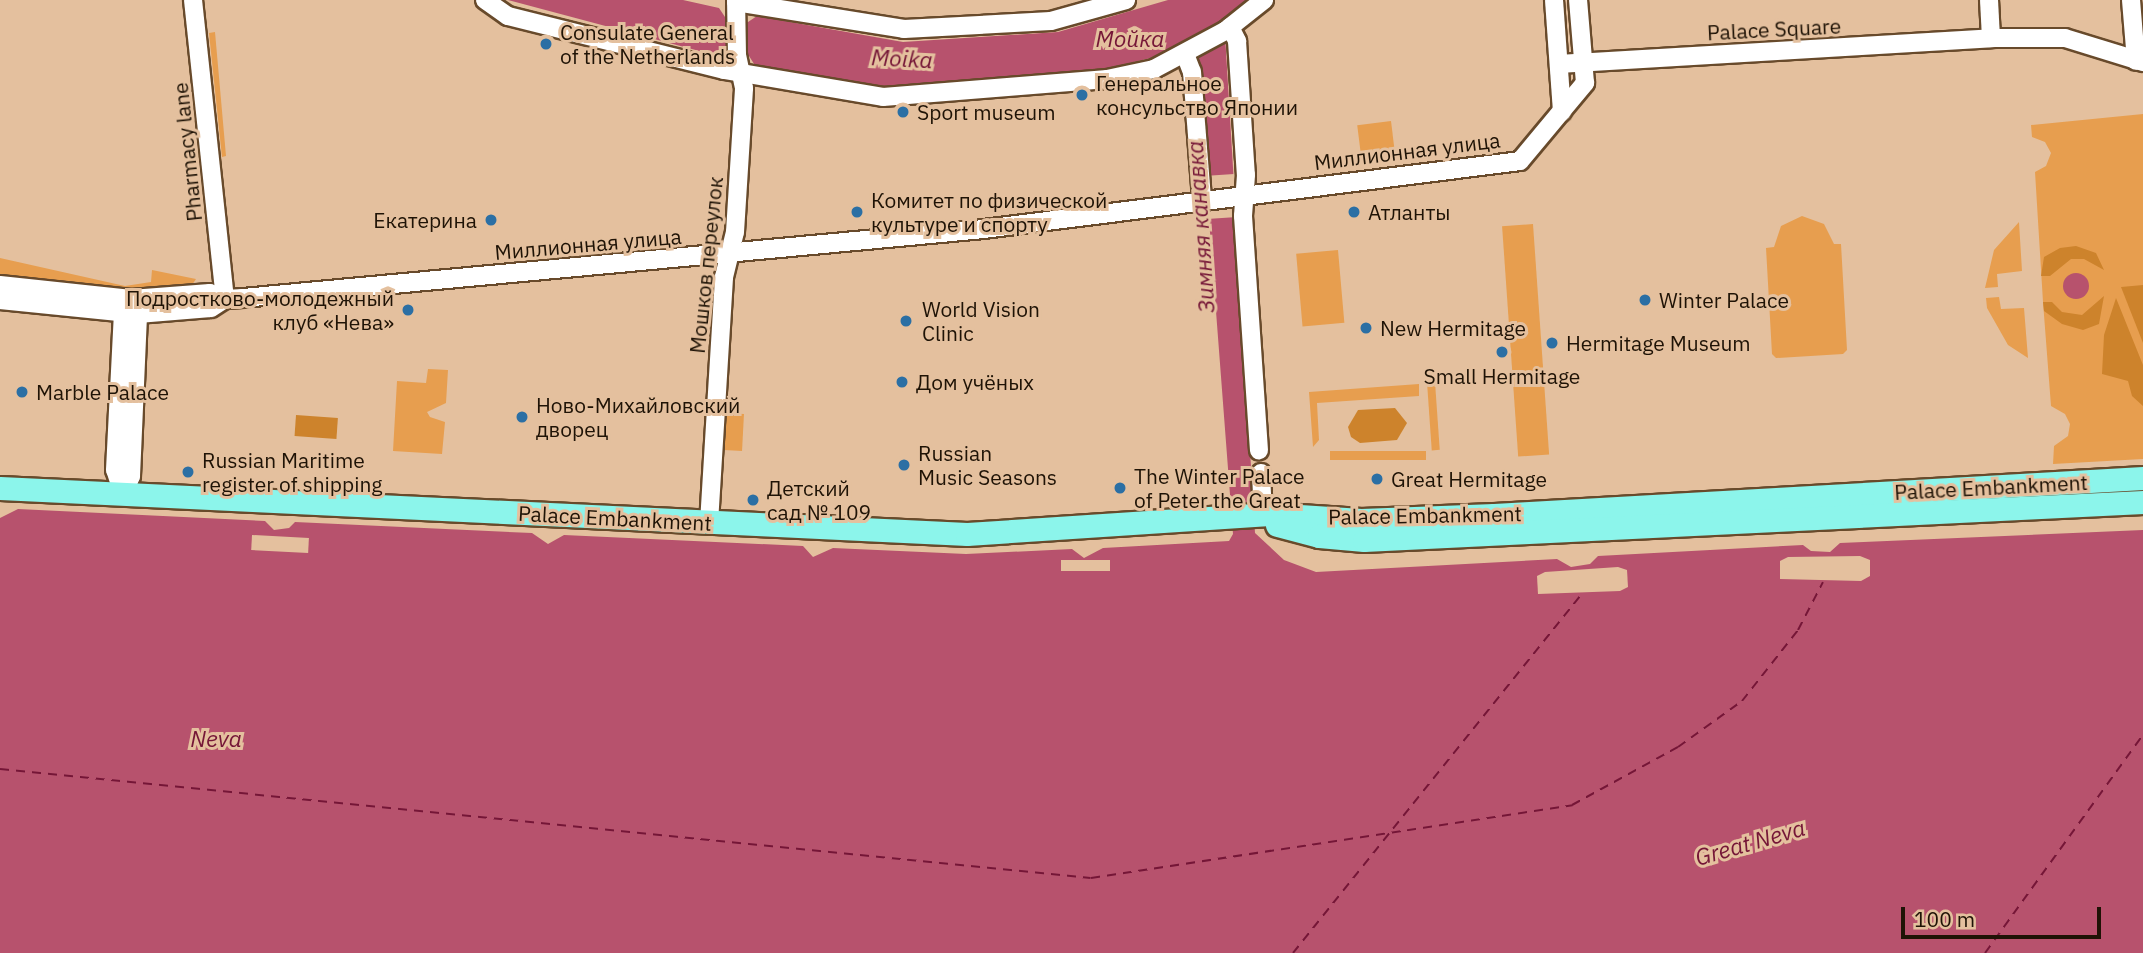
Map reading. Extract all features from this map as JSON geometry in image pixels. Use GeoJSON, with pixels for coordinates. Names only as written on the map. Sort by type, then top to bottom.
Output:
{"type":"FeatureCollection","features":[{"type":"Feature","properties":{"kind":"main road","name":"Palace Embankment"},"geometry":{"type":"LineString","coordinates":[[0,488],[967,534],[1261,516],[1361,520],[1494,515],[2143,478]]}},
{"type":"Feature","properties":{"kind":"main road"},"geometry":{"type":"LineString","coordinates":[[1261,516],[1319,536],[1364,540],[2143,502]]}},
{"type":"Feature","properties":{"kind":"street","name":"Pharmacy lane"},"geometry":{"type":"LineString","coordinates":[[193,0],[225,299]]}},
{"type":"Feature","properties":{"kind":"street"},"geometry":{"type":"LineString","coordinates":[[485,0],[508,16],[741,74],[900,97],[1107,79],[1154,69],[1227,29],[1264,0]]}},
{"type":"Feature","properties":{"kind":"street"},"geometry":{"type":"LineString","coordinates":[[736,6],[904,29],[1051,21],[1126,0]]}},
{"type":"Feature","properties":{"kind":"street"},"geometry":{"type":"LineString","coordinates":[[1554,0],[1562,112]]}},
{"type":"Feature","properties":{"kind":"street"},"geometry":{"type":"LineString","coordinates":[[1578,0],[1583,63]]}},
{"type":"Feature","properties":{"kind":"street"},"geometry":{"type":"LineString","coordinates":[[1989,0],[1991,38]]}},
{"type":"Feature","properties":{"kind":"street"},"geometry":{"type":"LineString","coordinates":[[2131,0],[2140,62]]}},
{"type":"Feature","properties":{"kind":"street","name":"Мошков переулок"},"geometry":{"type":"LineString","coordinates":[[709,523],[724,277],[735,232],[741,74],[737,55],[736,6]]}},
{"type":"Feature","properties":{"kind":"street"},"geometry":{"type":"LineString","coordinates":[[1227,29],[1237,41],[1241,193],[1259,450]]}},
{"type":"Feature","properties":{"kind":"street","name":"Palace Square"},"geometry":{"type":"LineString","coordinates":[[1559,64],[1991,38],[2065,38],[2140,62]]}},
{"type":"Feature","properties":{"kind":"street"},"geometry":{"type":"LineString","coordinates":[[1190,51],[1204,199]]}},
{"type":"Feature","properties":{"kind":"street","name":"Миллионная улица"},"geometry":{"type":"LineString","coordinates":[[0,300],[131,309],[210,293],[225,299],[984,229],[1241,193],[1520,161],[1585,83],[1583,63]]}},
{"type":"Feature","properties":{"kind":"street","name":"Миллионная улица"},"geometry":{"type":"LineString","coordinates":[[0,285],[131,309]]}},
{"type":"Feature","properties":{"kind":"street"},"geometry":{"type":"LineString","coordinates":[[122,494],[131,476],[131,309]]}},
{"type":"Feature","properties":{"kind":"street"},"geometry":{"type":"LineString","coordinates":[[1261,474],[1261,516]]}},
{"type":"Feature","properties":{"kind":"shaded area"},"geometry":{"type":"Polygon","coordinates":[[[215,32],[226,156],[222,157],[209,33],[215,32]]]}},
{"type":"Feature","properties":{"kind":"shaded area"},"geometry":{"type":"Polygon","coordinates":[[[2143,114],[2143,459],[2053,464],[2054,446],[2068,436],[2070,424],[2065,414],[2051,406],[2035,172],[2046,166],[2051,153],[2045,142],[2032,137],[2031,125],[2143,114]]]}},
{"type":"Feature","properties":{"kind":"shaded area"},"geometry":{"type":"Polygon","coordinates":[[[1391,121],[1395,154],[1361,158],[1357,125],[1391,121]]]}},
{"type":"Feature","properties":{"kind":"shaded area"},"geometry":{"type":"Polygon","coordinates":[[[1802,216],[1824,224],[1834,244],[1841,244],[1847,350],[1843,354],[1776,358],[1772,354],[1766,248],[1774,247],[1781,226],[1802,216]]]}},
{"type":"Feature","properties":{"kind":"shaded area"},"geometry":{"type":"Polygon","coordinates":[[[2019,222],[2022,271],[1997,274],[1998,287],[1985,288],[1994,250],[2019,222]]]}},
{"type":"Feature","properties":{"kind":"shaded area"},"geometry":{"type":"Polygon","coordinates":[[[1533,224],[1549,454],[1518,457],[1502,226],[1533,224]]]}},
{"type":"Feature","properties":{"kind":"shaded area"},"geometry":{"type":"Polygon","coordinates":[[[2076,246],[2096,253],[2104,270],[2084,259],[2071,259],[2050,276],[2041,276],[2044,257],[2060,248],[2076,246]]]}},
{"type":"Feature","properties":{"kind":"shaded area"},"geometry":{"type":"Polygon","coordinates":[[[1338,250],[1344,323],[1303,326],[1296,254],[1338,250]]]}},
{"type":"Feature","properties":{"kind":"shaded area"},"geometry":{"type":"Polygon","coordinates":[[[0,258],[125,286],[151,282],[152,270],[196,279],[192,285],[111,289],[0,274],[0,258]]]}},
{"type":"Feature","properties":{"kind":"shaded area"},"geometry":{"type":"Polygon","coordinates":[[[2143,285],[2143,343],[2121,287],[2143,285]]]}},
{"type":"Feature","properties":{"kind":"shaded area"},"geometry":{"type":"Polygon","coordinates":[[[2104,296],[2099,324],[2083,330],[2062,324],[2044,311],[2043,302],[2052,302],[2062,312],[2082,315],[2104,296]]]}},
{"type":"Feature","properties":{"kind":"shaded area"},"geometry":{"type":"Polygon","coordinates":[[[1999,297],[2001,309],[2024,308],[2028,358],[2008,345],[1987,308],[1986,298],[1999,297]]]}},
{"type":"Feature","properties":{"kind":"shaded area"},"geometry":{"type":"Polygon","coordinates":[[[2116,298],[2143,365],[2143,406],[2132,396],[2128,381],[2102,374],[2104,335],[2116,298]]]}},
{"type":"Feature","properties":{"kind":"shaded area"},"geometry":{"type":"Polygon","coordinates":[[[428,369],[448,370],[446,403],[427,412],[430,417],[445,422],[442,454],[393,451],[397,381],[426,383],[428,369]]]}},
{"type":"Feature","properties":{"kind":"shaded area"},"geometry":{"type":"Polygon","coordinates":[[[1435,382],[1440,450],[1432,450],[1427,383],[1435,382]]]}},
{"type":"Feature","properties":{"kind":"shaded area"},"geometry":{"type":"Polygon","coordinates":[[[1419,384],[1419,396],[1317,403],[1319,440],[1313,447],[1309,392],[1419,384]]]}},
{"type":"Feature","properties":{"kind":"shaded area"},"geometry":{"type":"Polygon","coordinates":[[[1395,408],[1407,423],[1397,440],[1360,443],[1351,437],[1348,427],[1358,410],[1395,408]]]}},
{"type":"Feature","properties":{"kind":"shaded area"},"geometry":{"type":"Polygon","coordinates":[[[726,413],[744,414],[742,451],[724,450],[726,413]]]}},
{"type":"Feature","properties":{"kind":"shaded area"},"geometry":{"type":"Polygon","coordinates":[[[296,415],[338,418],[336,439],[295,436],[296,415]]]}},
{"type":"Feature","properties":{"kind":"shaded area"},"geometry":{"type":"Polygon","coordinates":[[[1330,451],[1426,451],[1426,460],[1330,460],[1330,451]]]}},
{"type":"Feature","properties":{"kind":"water","name":"Neva"},"geometry":{"type":"Polygon","coordinates":[[[508,0],[683,0],[719,8],[725,17],[748,22],[757,16],[903,42],[1058,32],[1168,0],[1248,0],[1224,18],[1255,533],[1284,560],[1316,572],[1557,559],[1571,567],[1590,564],[1598,556],[1803,545],[1811,551],[1830,552],[1840,543],[2143,530],[2143,953],[0,953],[0,518],[18,509],[265,521],[274,530],[289,528],[295,522],[532,533],[548,544],[564,535],[803,546],[813,557],[833,548],[966,554],[1072,549],[1084,558],[1103,548],[1229,541],[1233,534],[1195,36],[1151,58],[1108,68],[885,89],[756,67],[749,56],[725,51],[718,56],[508,0]]]}},
{"type":"Feature","properties":{"kind":"water"},"geometry":{"type":"Polygon","coordinates":[[[2076,273],[2085,277],[2089,286],[2085,295],[2076,299],[2067,295],[2063,286],[2067,277],[2076,273]]]}},
{"type":"Feature","properties":{"kind":"pier"},"geometry":{"type":"Polygon","coordinates":[[[1234,174],[1237,217],[1207,219],[1204,176],[1234,174]]]}},
{"type":"Feature","properties":{"kind":"pier"},"geometry":{"type":"Polygon","coordinates":[[[252,535],[309,538],[308,553],[251,550],[252,535]]]}},
{"type":"Feature","properties":{"kind":"pier"},"geometry":{"type":"Polygon","coordinates":[[[1860,556],[1870,560],[1870,576],[1861,581],[1780,579],[1780,561],[1788,557],[1860,556]]]}},
{"type":"Feature","properties":{"kind":"pier"},"geometry":{"type":"Polygon","coordinates":[[[1061,560],[1110,560],[1110,571],[1061,571],[1061,560]]]}},
{"type":"Feature","properties":{"kind":"pier"},"geometry":{"type":"Polygon","coordinates":[[[1618,567],[1627,570],[1628,587],[1620,591],[1538,594],[1537,576],[1545,572],[1618,567]]]}},
{"type":"Feature","properties":{"kind":"ferry route"},"geometry":{"type":"LineString","coordinates":[[0,769],[1091,878],[1572,805],[1678,747],[1742,701],[1798,630],[1823,582]]}},
{"type":"Feature","properties":{"kind":"ferry route"},"geometry":{"type":"LineString","coordinates":[[1293,953],[1581,595]]}},
{"type":"Feature","properties":{"kind":"ferry route"},"geometry":{"type":"LineString","coordinates":[[1985,953],[2143,735]]}},
{"type":"Feature","properties":{"kind":"place","name":"Consulate General of the Netherlands"},"geometry":{"type":"Point","coordinates":[546,44]}},
{"type":"Feature","properties":{"kind":"place","name":"Генеральное консульство Японии"},"geometry":{"type":"Point","coordinates":[1082,95]}},
{"type":"Feature","properties":{"kind":"place","name":"Sport museum"},"geometry":{"type":"Point","coordinates":[903,112]}},
{"type":"Feature","properties":{"kind":"place","name":"Комитет по физической культуре и спорту"},"geometry":{"type":"Point","coordinates":[857,212]}},
{"type":"Feature","properties":{"kind":"place","name":"Атланты"},"geometry":{"type":"Point","coordinates":[1354,212]}},
{"type":"Feature","properties":{"kind":"place","name":"Екатерина"},"geometry":{"type":"Point","coordinates":[491,220]}},
{"type":"Feature","properties":{"kind":"place","name":"Winter Palace"},"geometry":{"type":"Point","coordinates":[1645,300]}},
{"type":"Feature","properties":{"kind":"place","name":"Подростково-молодежный клуб «Нева»"},"geometry":{"type":"Point","coordinates":[408,310]}},
{"type":"Feature","properties":{"kind":"place","name":"World Vision Clinic"},"geometry":{"type":"Point","coordinates":[906,321]}},
{"type":"Feature","properties":{"kind":"place","name":"New Hermitage"},"geometry":{"type":"Point","coordinates":[1366,328]}},
{"type":"Feature","properties":{"kind":"place","name":"Hermitage Museum"},"geometry":{"type":"Point","coordinates":[1552,343]}},
{"type":"Feature","properties":{"kind":"place","name":"Small Hermitage"},"geometry":{"type":"Point","coordinates":[1502,352]}},
{"type":"Feature","properties":{"kind":"place","name":"Дом учёных"},"geometry":{"type":"Point","coordinates":[902,382]}},
{"type":"Feature","properties":{"kind":"place","name":"Marble Palace"},"geometry":{"type":"Point","coordinates":[22,392]}},
{"type":"Feature","properties":{"kind":"place","name":"Ново-Михайловский дворец"},"geometry":{"type":"Point","coordinates":[522,417]}},
{"type":"Feature","properties":{"kind":"place","name":"Russian Music Seasons"},"geometry":{"type":"Point","coordinates":[904,465]}},
{"type":"Feature","properties":{"kind":"place","name":"Russian Maritime register of shipping"},"geometry":{"type":"Point","coordinates":[188,472]}},
{"type":"Feature","properties":{"kind":"place","name":"Great Hermitage"},"geometry":{"type":"Point","coordinates":[1377,479]}},
{"type":"Feature","properties":{"kind":"place","name":"The Winter Palace of Peter the Great"},"geometry":{"type":"Point","coordinates":[1120,488]}},
{"type":"Feature","properties":{"kind":"place","name":"Детский сад № 109"},"geometry":{"type":"Point","coordinates":[753,500]}},
{"type":"Feature","properties":{"kind":"water label","name":"Мойка"},"geometry":{"type":"Point","coordinates":[1130,38]}},
{"type":"Feature","properties":{"kind":"water label","name":"Moika"},"geometry":{"type":"Point","coordinates":[902,58]}},
{"type":"Feature","properties":{"kind":"water label","name":"Зимняя канавка"},"geometry":{"type":"Point","coordinates":[1200,227]}},
{"type":"Feature","properties":{"kind":"water label","name":"Great Neva"},"geometry":{"type":"Point","coordinates":[1750,842]}}]}
